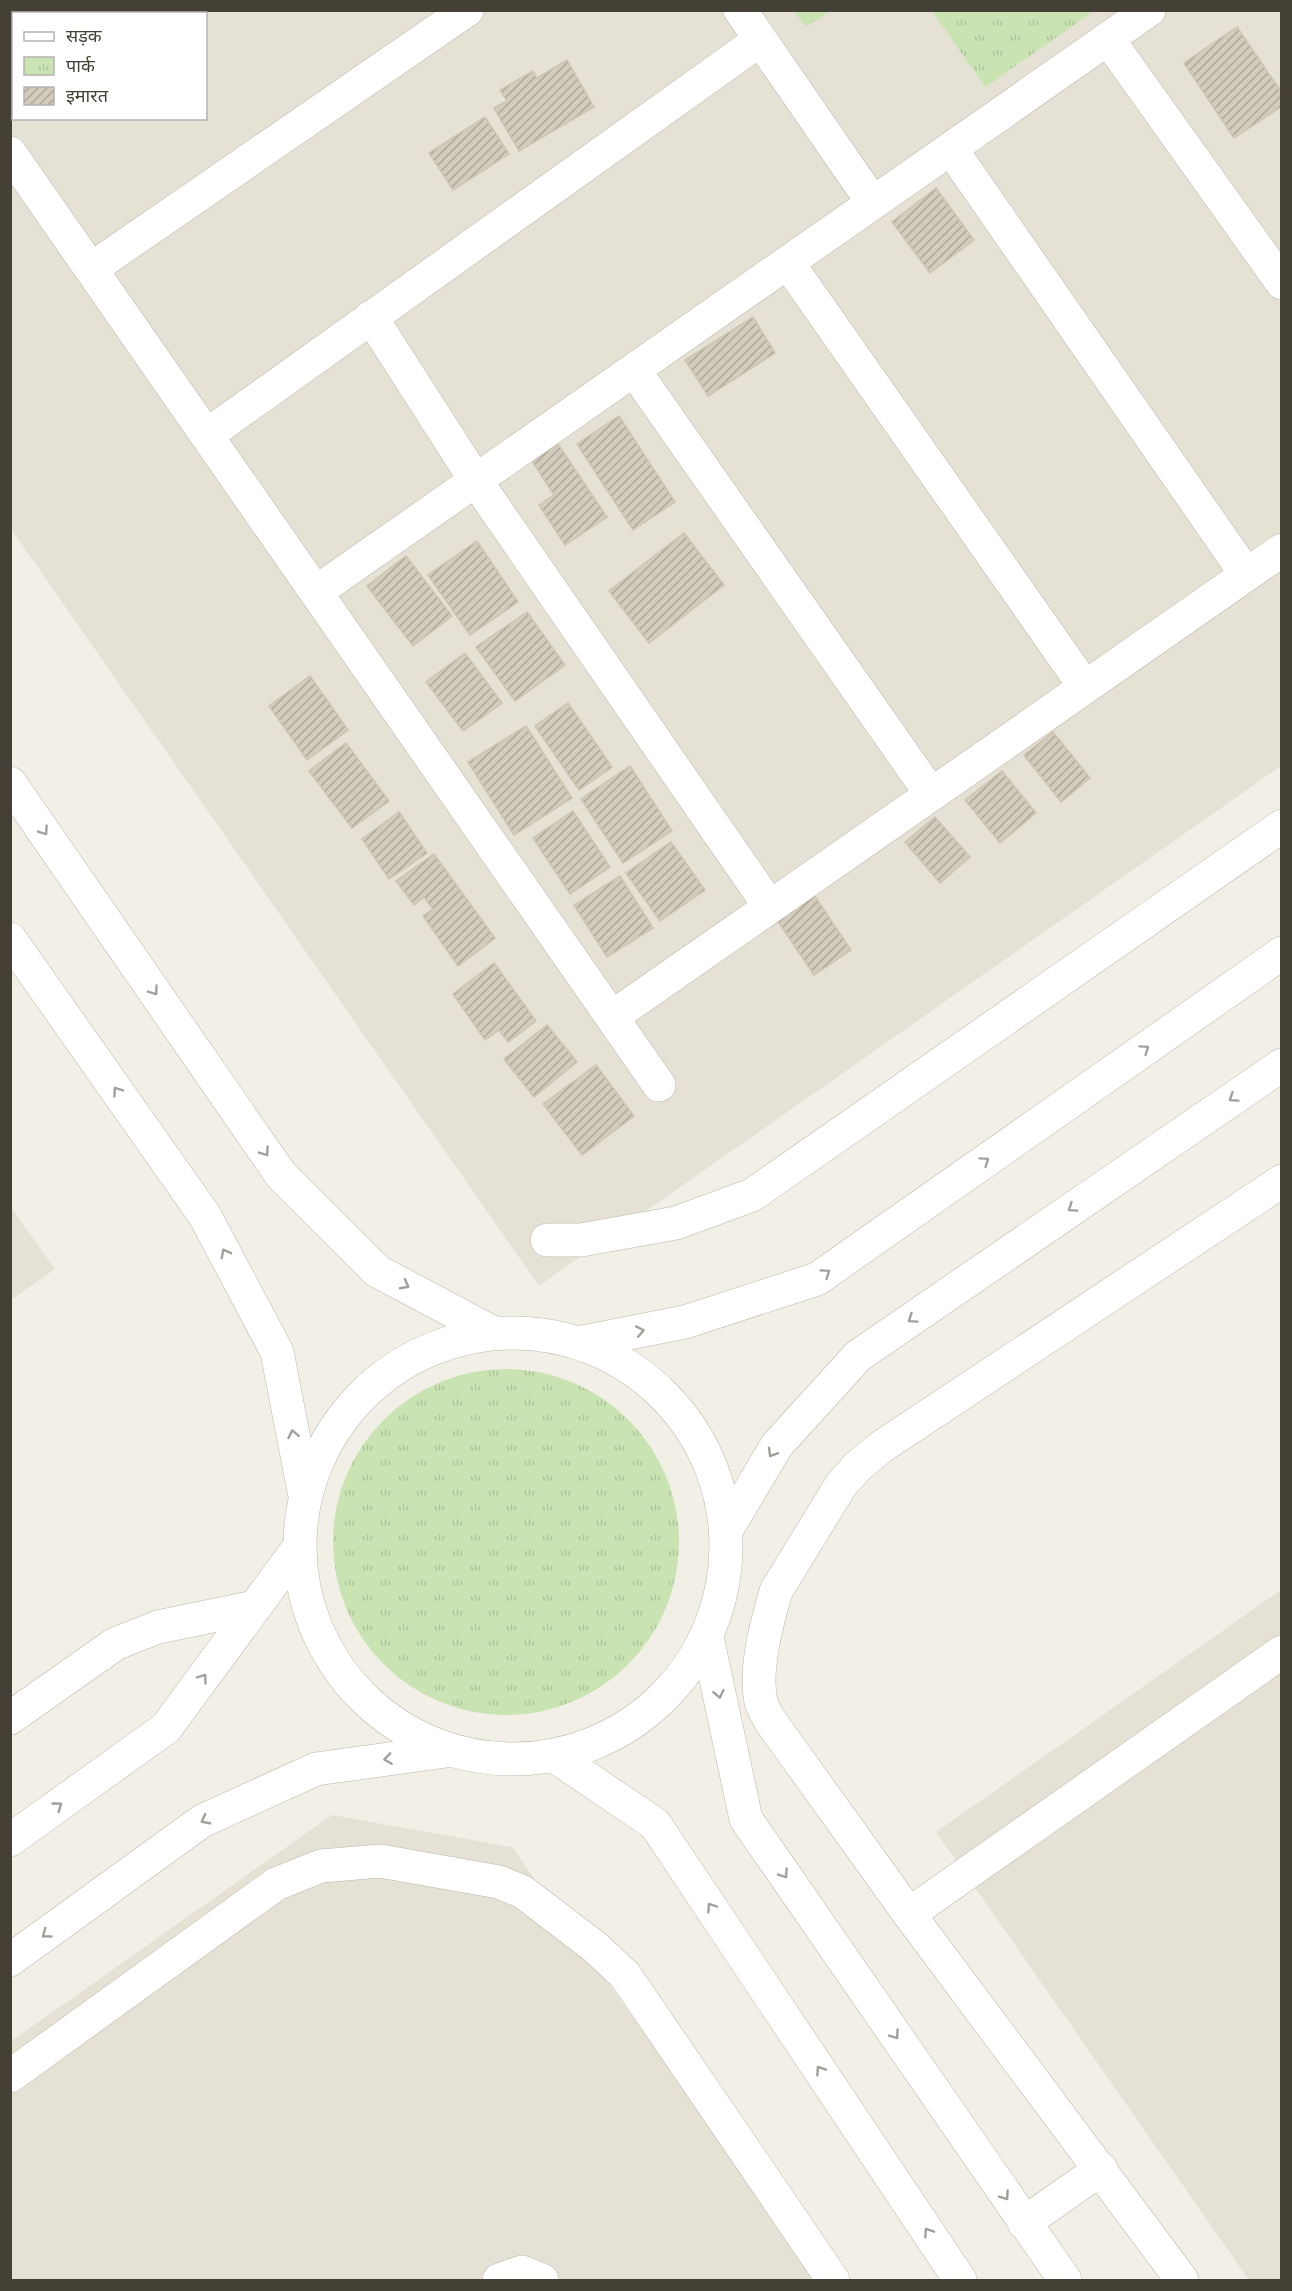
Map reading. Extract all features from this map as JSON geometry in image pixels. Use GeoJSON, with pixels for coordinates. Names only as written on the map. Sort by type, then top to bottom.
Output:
{"type":"FeatureCollection","features":[{"type":"Feature","properties":{"kind":"street"},"geometry":{"type":"LineString","coordinates":[[91,269],[466,10]]}},
{"type":"Feature","properties":{"kind":"street"},"geometry":{"type":"LineString","coordinates":[[740,10],[873,203]]}},
{"type":"Feature","properties":{"kind":"street"},"geometry":{"type":"LineString","coordinates":[[316,592],[1149,10]]}},
{"type":"Feature","properties":{"kind":"street"},"geometry":{"type":"LineString","coordinates":[[1108,39],[1281,283]]}},
{"type":"Feature","properties":{"kind":"street"},"geometry":{"type":"LineString","coordinates":[[207,435],[760,40]]}},
{"type":"Feature","properties":{"kind":"street"},"geometry":{"type":"LineString","coordinates":[[951,149],[1246,574]]}},
{"type":"Feature","properties":{"kind":"street"},"geometry":{"type":"LineString","coordinates":[[10,153],[659,1085]]}},
{"type":"Feature","properties":{"kind":"street"},"geometry":{"type":"LineString","coordinates":[[788,263],[1085,687]]}},
{"type":"Feature","properties":{"kind":"street"},"geometry":{"type":"LineString","coordinates":[[370,317],[476,481],[770,907]]}},
{"type":"Feature","properties":{"kind":"street"},"geometry":{"type":"LineString","coordinates":[[634,370],[931,794]]}},
{"type":"Feature","properties":{"kind":"street"},"geometry":{"type":"LineString","coordinates":[[612,1017],[1281,550]]}},
{"type":"Feature","properties":{"kind":"street"},"geometry":{"type":"LineString","coordinates":[[10,783],[281,1175],[377,1271],[490,1331]]}},
{"type":"Feature","properties":{"kind":"street"},"geometry":{"type":"LineString","coordinates":[[547,1240],[581,1240],[676,1223],[752,1195],[1281,826]]}},
{"type":"Feature","properties":{"kind":"street"},"geometry":{"type":"LineString","coordinates":[[10,939],[205,1216],[277,1352],[304,1491],[297,1550],[317,1636],[369,1707],[446,1751]]}},
{"type":"Feature","properties":{"kind":"street"},"geometry":{"type":"LineString","coordinates":[[583,1342],[686,1322],[817,1279],[1281,953]]}},
{"type":"Feature","properties":{"kind":"street"},"geometry":{"type":"LineString","coordinates":[[727,1529],[777,1445],[858,1356],[1281,1065]]}},
{"type":"Feature","properties":{"kind":"street"},"geometry":{"type":"LineString","coordinates":[[1182,2280],[909,1914],[771,1722],[761,1704],[759,1672],[776,1591],[841,1485],[857,1467],[881,1447],[1281,1181]]}},
{"type":"Feature","properties":{"kind":"street"},"geometry":{"type":"LineString","coordinates":[[10,1960],[202,1821],[316,1769],[446,1751],[500,1761],[556,1757],[618,1734],[670,1692],[707,1637],[724,1585],[727,1529],[705,1449],[654,1384],[583,1342],[551,1333],[490,1331],[408,1356],[342,1413],[304,1491]]}},
{"type":"Feature","properties":{"kind":"street"},"geometry":{"type":"LineString","coordinates":[[10,1840],[166,1728],[297,1550]]}},
{"type":"Feature","properties":{"kind":"street"},"geometry":{"type":"LineString","coordinates":[[10,1718],[115,1644],[158,1627],[255,1607]]}},
{"type":"Feature","properties":{"kind":"street"},"geometry":{"type":"LineString","coordinates":[[707,1637],[746,1819],[1065,2280]]}},
{"type":"Feature","properties":{"kind":"street"},"geometry":{"type":"LineString","coordinates":[[909,1914],[1281,1652]]}},
{"type":"Feature","properties":{"kind":"street"},"geometry":{"type":"LineString","coordinates":[[556,1757],[656,1824],[960,2280]]}},
{"type":"Feature","properties":{"kind":"street"},"geometry":{"type":"LineString","coordinates":[[10,2076],[276,1884],[297,1874],[321,1866],[380,1862],[498,1882],[523,1892],[595,1947],[625,1975],[833,2280]]}},
{"type":"Feature","properties":{"kind":"street"},"geometry":{"type":"LineString","coordinates":[[1024,2223],[1101,2169]]}},
{"type":"Feature","properties":{"kind":"street"},"geometry":{"type":"LineString","coordinates":[[499,2280],[522,2272],[542,2280]]}},
{"type":"Feature","properties":{"kind":"shaded area"},"geometry":{"type":"Polygon","coordinates":[[[10,11],[1281,11],[1281,766],[539,1286],[11,529],[10,11]]]}},
{"type":"Feature","properties":{"kind":"shaded area"},"geometry":{"type":"Polygon","coordinates":[[[10,1206],[55,1269],[11,1300],[10,1300],[10,1206]]]}},
{"type":"Feature","properties":{"kind":"shaded area"},"geometry":{"type":"Polygon","coordinates":[[[1281,1590],[1281,2280],[1249,2280],[936,1832],[1281,1590]]]}},
{"type":"Feature","properties":{"kind":"shaded area"},"geometry":{"type":"Polygon","coordinates":[[[332,1815],[512,1847],[819,2280],[11,2280],[10,2042],[332,1815]]]}},
{"type":"Feature","properties":{"kind":"green space"},"geometry":{"type":"Polygon","coordinates":[[[794,11],[830,11],[806,27],[794,11]]]}},
{"type":"Feature","properties":{"kind":"green space"},"geometry":{"type":"Polygon","coordinates":[[[932,11],[1094,11],[985,87],[932,11]]]}},
{"type":"Feature","properties":{"kind":"green space"},"geometry":{"type":"Polygon","coordinates":[[[506,1369],[540,1372],[588,1389],[616,1408],[640,1432],[659,1460],[672,1492],[679,1542],[676,1576],[659,1624],[640,1652],[616,1676],[588,1695],[556,1708],[506,1715],[472,1712],[424,1695],[396,1676],[372,1652],[353,1624],[340,1592],[333,1542],[336,1508],[353,1460],[372,1432],[396,1408],[424,1389],[456,1376],[506,1369]]]}},
{"type":"Feature","properties":{"kind":"building"},"geometry":{"type":"Polygon","coordinates":[[[1237,27],[1282,93],[1282,106],[1234,138],[1184,63],[1237,27]]]}},
{"type":"Feature","properties":{"kind":"building"},"geometry":{"type":"Polygon","coordinates":[[[567,60],[594,107],[519,151],[494,108],[507,101],[500,90],[533,71],[537,78],[567,60]]]}},
{"type":"Feature","properties":{"kind":"building"},"geometry":{"type":"Polygon","coordinates":[[[485,117],[509,154],[453,190],[429,153],[485,117]]]}},
{"type":"Feature","properties":{"kind":"building"},"geometry":{"type":"Polygon","coordinates":[[[936,188],[974,240],[930,273],[892,222],[936,188]]]}},
{"type":"Feature","properties":{"kind":"building"},"geometry":{"type":"Polygon","coordinates":[[[753,317],[775,353],[708,396],[685,360],[753,317]]]}},
{"type":"Feature","properties":{"kind":"building"},"geometry":{"type":"Polygon","coordinates":[[[619,416],[675,502],[633,530],[577,444],[619,416]]]}},
{"type":"Feature","properties":{"kind":"building"},"geometry":{"type":"Polygon","coordinates":[[[558,444],[607,517],[565,545],[539,505],[554,495],[532,461],[558,444]]]}},
{"type":"Feature","properties":{"kind":"building"},"geometry":{"type":"Polygon","coordinates":[[[684,533],[724,585],[649,643],[609,591],[684,533]]]}},
{"type":"Feature","properties":{"kind":"building"},"geometry":{"type":"Polygon","coordinates":[[[477,541],[518,602],[470,635],[428,575],[477,541]]]}},
{"type":"Feature","properties":{"kind":"building"},"geometry":{"type":"Polygon","coordinates":[[[406,556],[452,616],[413,646],[367,586],[406,556]]]}},
{"type":"Feature","properties":{"kind":"building"},"geometry":{"type":"Polygon","coordinates":[[[527,612],[565,665],[515,701],[476,647],[527,612]]]}},
{"type":"Feature","properties":{"kind":"building"},"geometry":{"type":"Polygon","coordinates":[[[465,653],[502,703],[463,731],[426,682],[465,653]]]}},
{"type":"Feature","properties":{"kind":"building"},"geometry":{"type":"Polygon","coordinates":[[[310,676],[348,730],[307,760],[269,706],[310,676]]]}},
{"type":"Feature","properties":{"kind":"building"},"geometry":{"type":"Polygon","coordinates":[[[568,703],[612,767],[579,790],[535,726],[568,703]]]}},
{"type":"Feature","properties":{"kind":"building"},"geometry":{"type":"Polygon","coordinates":[[[526,726],[572,798],[514,835],[468,762],[526,726]]]}},
{"type":"Feature","properties":{"kind":"building"},"geometry":{"type":"Polygon","coordinates":[[[1053,732],[1090,778],[1061,802],[1024,755],[1053,732]]]}},
{"type":"Feature","properties":{"kind":"building"},"geometry":{"type":"Polygon","coordinates":[[[346,743],[389,801],[352,828],[309,771],[346,743]]]}},
{"type":"Feature","properties":{"kind":"building"},"geometry":{"type":"Polygon","coordinates":[[[630,766],[672,831],[623,863],[581,799],[630,766]]]}},
{"type":"Feature","properties":{"kind":"building"},"geometry":{"type":"Polygon","coordinates":[[[1002,771],[1036,813],[1000,843],[965,800],[1002,771]]]}},
{"type":"Feature","properties":{"kind":"building"},"geometry":{"type":"Polygon","coordinates":[[[573,811],[610,867],[570,894],[533,838],[573,811]]]}},
{"type":"Feature","properties":{"kind":"building"},"geometry":{"type":"Polygon","coordinates":[[[399,812],[427,853],[389,879],[362,839],[399,812]]]}},
{"type":"Feature","properties":{"kind":"building"},"geometry":{"type":"Polygon","coordinates":[[[935,817],[970,857],[940,883],[905,842],[935,817]]]}},
{"type":"Feature","properties":{"kind":"building"},"geometry":{"type":"Polygon","coordinates":[[[671,842],[705,890],[660,921],[626,873],[671,842]]]}},
{"type":"Feature","properties":{"kind":"building"},"geometry":{"type":"Polygon","coordinates":[[[434,854],[495,938],[458,966],[423,916],[433,909],[424,897],[414,905],[396,881],[434,854]]]}},
{"type":"Feature","properties":{"kind":"building"},"geometry":{"type":"Polygon","coordinates":[[[620,876],[653,928],[607,957],[574,905],[620,876]]]}},
{"type":"Feature","properties":{"kind":"building"},"geometry":{"type":"Polygon","coordinates":[[[812,892],[851,950],[814,975],[775,917],[812,892]]]}},
{"type":"Feature","properties":{"kind":"building"},"geometry":{"type":"Polygon","coordinates":[[[494,963],[536,1021],[508,1042],[499,1030],[485,1040],[453,994],[494,963]]]}},
{"type":"Feature","properties":{"kind":"building"},"geometry":{"type":"Polygon","coordinates":[[[547,1025],[577,1062],[534,1097],[504,1059],[547,1025]]]}},
{"type":"Feature","properties":{"kind":"building"},"geometry":{"type":"Polygon","coordinates":[[[596,1065],[634,1116],[582,1155],[543,1104],[596,1065]]]}}]}
